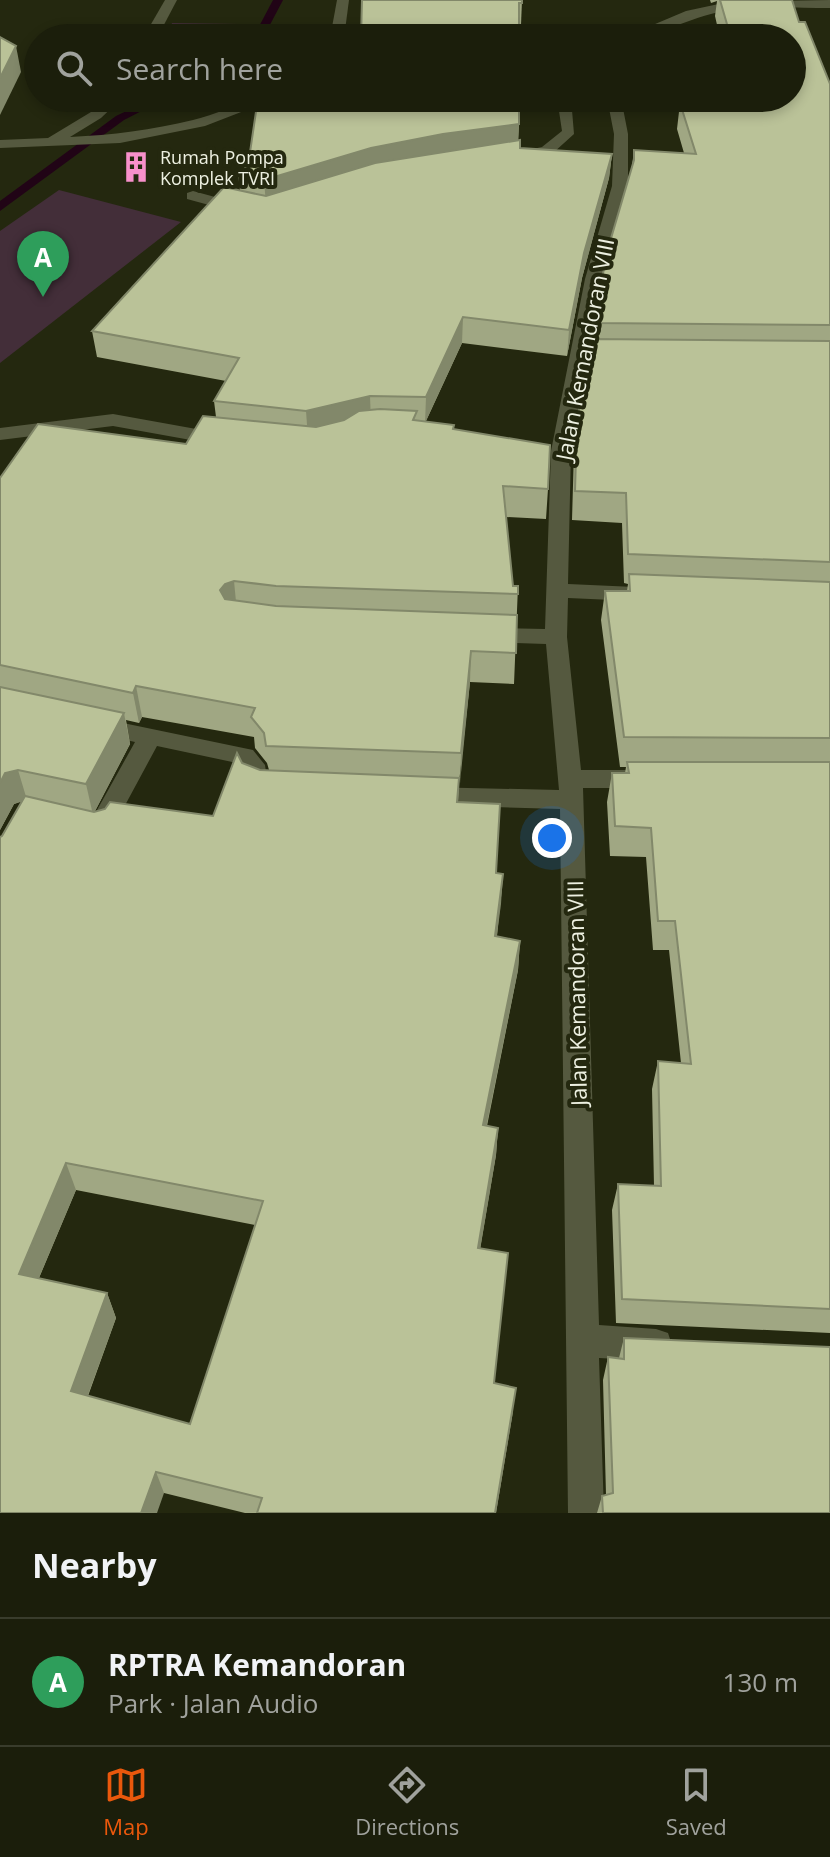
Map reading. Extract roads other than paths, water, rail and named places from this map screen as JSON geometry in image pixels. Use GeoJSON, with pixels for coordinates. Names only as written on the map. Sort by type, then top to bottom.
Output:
{"type":"FeatureCollection","features":[{"type":"Feature","properties":{"kind":"street"},"geometry":{"type":"LineString","coordinates":[[158,24],[171,0]]}},
{"type":"Feature","properties":{"kind":"street"},"geometry":{"type":"LineString","coordinates":[[339,24],[343,0]]}},
{"type":"Feature","properties":{"kind":"street"},"geometry":{"type":"LineString","coordinates":[[665,24],[691,14],[754,3],[830,4]]}},
{"type":"Feature","properties":{"kind":"street"},"geometry":{"type":"LineString","coordinates":[[48,143],[99,112]]}},
{"type":"Feature","properties":{"kind":"street"},"geometry":{"type":"LineString","coordinates":[[0,144],[120,139],[200,123],[231,112]]}},
{"type":"Feature","properties":{"kind":"street"},"geometry":{"type":"LineString","coordinates":[[502,158],[547,152],[562,142],[569,131],[566,112]]}},
{"type":"Feature","properties":{"kind":"street","name":"Jalan Kemandoran VIII"},"geometry":{"type":"LineString","coordinates":[[586,1513],[571,790],[556,637],[553,450],[586,359],[593,279],[620,186],[621,134],[617,112]]}},
{"type":"Feature","properties":{"kind":"street"},"geometry":{"type":"LineString","coordinates":[[193,196],[256,213]]}},
{"type":"Feature","properties":{"kind":"street"},"geometry":{"type":"LineString","coordinates":[[0,434],[113,420],[250,442]]}},
{"type":"Feature","properties":{"kind":"street"},"geometry":{"type":"LineString","coordinates":[[557,591],[663,595]]}},
{"type":"Feature","properties":{"kind":"street"},"geometry":{"type":"LineString","coordinates":[[464,634],[556,637]]}},
{"type":"Feature","properties":{"kind":"street"},"geometry":{"type":"LineString","coordinates":[[75,721],[245,756],[253,765],[256,785],[293,790]]}},
{"type":"Feature","properties":{"kind":"street"},"geometry":{"type":"LineString","coordinates":[[71,822],[102,829],[150,737]]}},
{"type":"Feature","properties":{"kind":"street"},"geometry":{"type":"LineString","coordinates":[[398,795],[571,790],[662,779]]}},
{"type":"Feature","properties":{"kind":"street"},"geometry":{"type":"LineString","coordinates":[[582,1341],[691,1346]]}},
{"type":"Feature","properties":{"kind":"waterway"},"geometry":{"type":"LineString","coordinates":[[265,24],[278,0]]}},
{"type":"Feature","properties":{"kind":"waterway"},"geometry":{"type":"LineString","coordinates":[[0,207],[120,118],[133,112]]}},
{"type":"Feature","properties":{"kind":"place","name":"Rumah Pompa Komplek TVRI"},"geometry":{"type":"Point","coordinates":[136,167]}},
{"type":"Feature","properties":{"kind":"place","name":"RPTRA Kemandoran"},"geometry":{"type":"Point","coordinates":[43,297]}}]}
